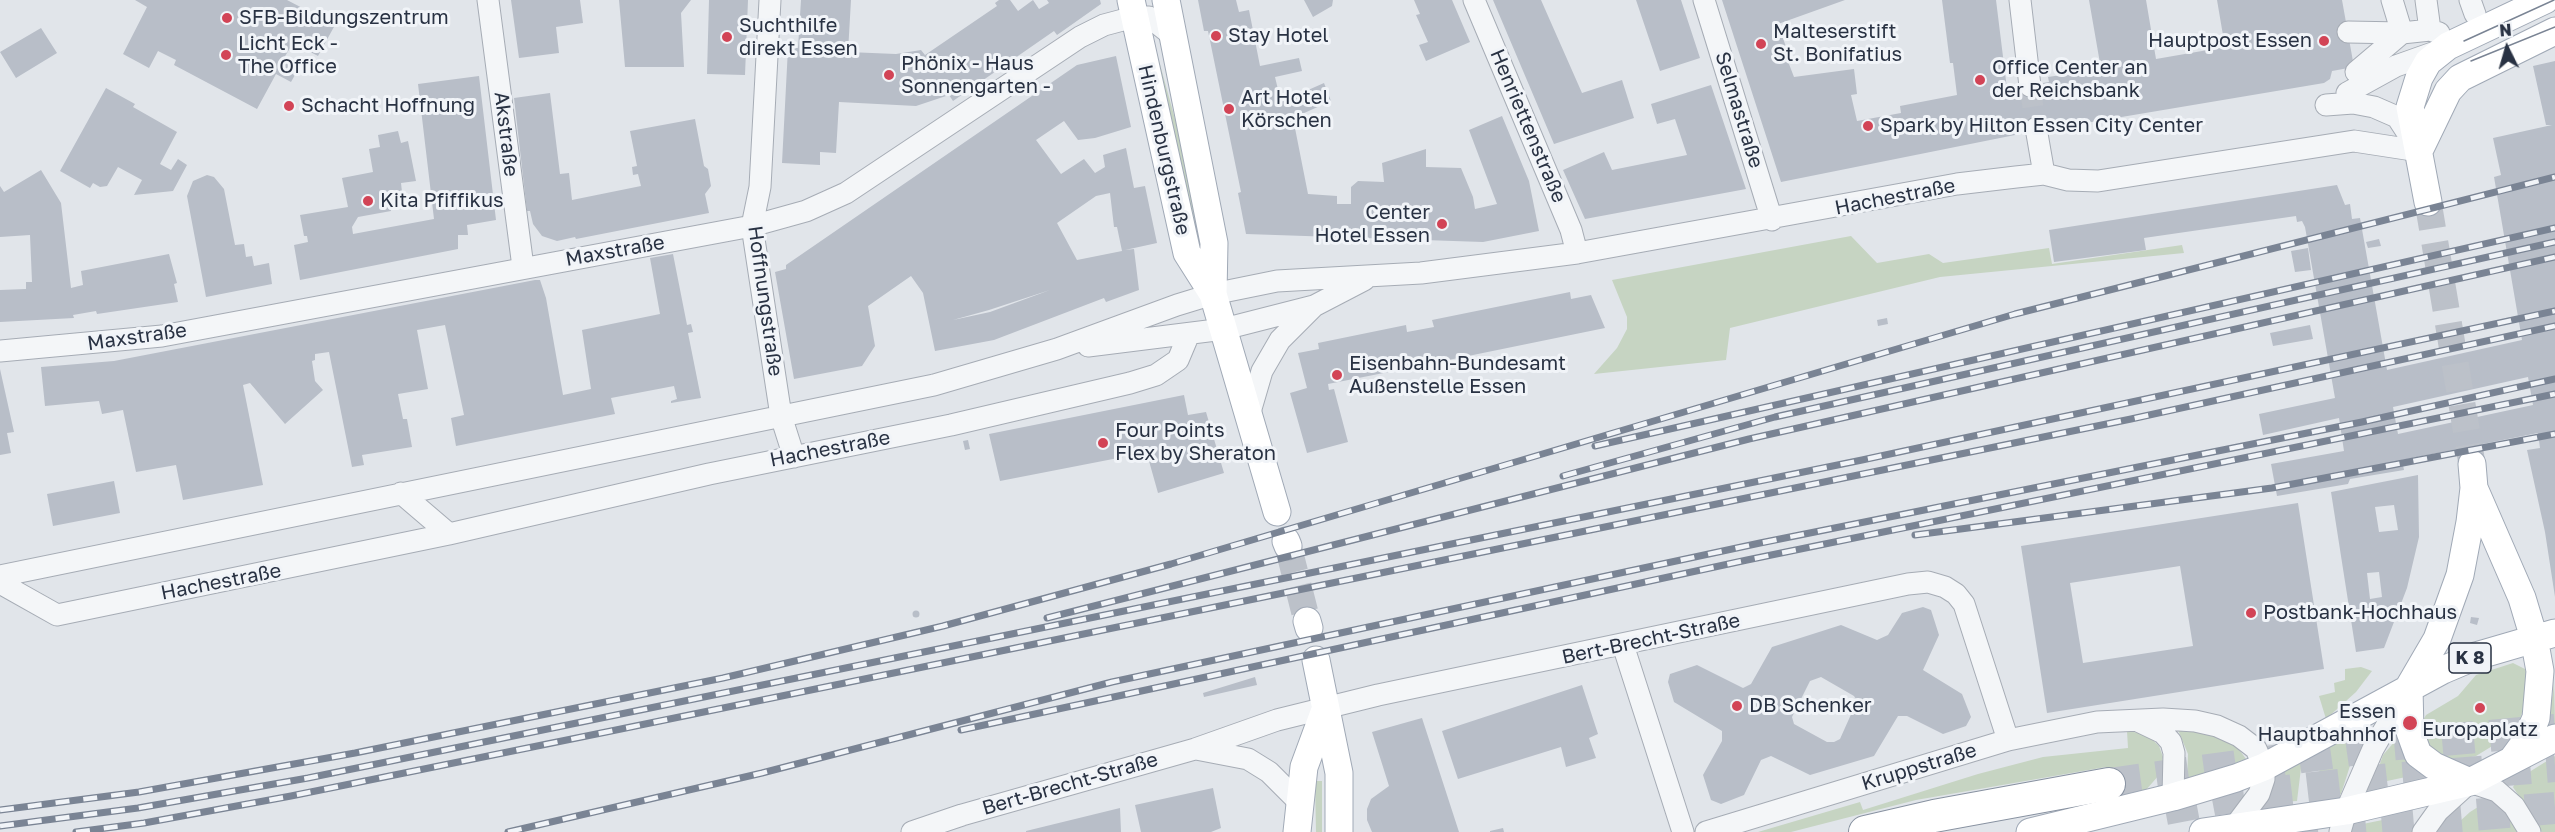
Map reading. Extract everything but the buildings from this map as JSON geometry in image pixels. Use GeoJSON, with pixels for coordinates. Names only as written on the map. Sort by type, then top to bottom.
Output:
{"type":"FeatureCollection","features":[{"type":"Feature","properties":{"kind":"highway"},"geometry":{"type":"LineString","coordinates":[[1865,832],[1934,816],[2109,784]]}},
{"type":"Feature","properties":{"kind":"main road","name":"Hindenburgstraße"},"geometry":{"type":"LineString","coordinates":[[1166,0],[1214,243],[1213,294]]}},
{"type":"Feature","properties":{"kind":"main road"},"geometry":{"type":"LineString","coordinates":[[2428,202],[2410,107],[2413,93],[2437,38],[2545,0]]}},
{"type":"Feature","properties":{"kind":"main road","name":"Hindenburgstraße"},"geometry":{"type":"LineString","coordinates":[[1133,9],[1187,253],[1213,294],[1250,412],[1277,512]]}},
{"type":"Feature","properties":{"kind":"main road"},"geometry":{"type":"LineString","coordinates":[[2419,151],[2448,91],[2460,78],[2555,31]]}},
{"type":"Feature","properties":{"kind":"main road"},"geometry":{"type":"LineString","coordinates":[[2470,782],[2434,766],[2418,754],[2410,732],[2409,687],[2437,639],[2460,575],[2473,476],[2523,598],[2545,636],[2536,718],[2526,741],[2512,761]]}},
{"type":"Feature","properties":{"kind":"main road","name":"K 8"},"geometry":{"type":"LineString","coordinates":[[2030,832],[2207,789],[2264,767],[2409,687],[2476,656],[2545,636]]}},
{"type":"Feature","properties":{"kind":"main road"},"geometry":{"type":"LineString","coordinates":[[1316,660],[1339,773],[1339,832]]}},
{"type":"Feature","properties":{"kind":"main road"},"geometry":{"type":"LineString","coordinates":[[1297,832],[1304,767],[1325,709]]}},
{"type":"Feature","properties":{"kind":"main road"},"geometry":{"type":"LineString","coordinates":[[2203,832],[2343,821],[2470,782],[2555,738]]}},
{"type":"Feature","properties":{"kind":"street","name":"Akstraße"},"geometry":{"type":"LineString","coordinates":[[488,0],[523,267]]}},
{"type":"Feature","properties":{"kind":"street","name":"Hoffnungstraße"},"geometry":{"type":"LineString","coordinates":[[770,0],[760,187],[752,226],[781,416],[794,457]]}},
{"type":"Feature","properties":{"kind":"street","name":"Henriettenstraße"},"geometry":{"type":"LineString","coordinates":[[1474,0],[1571,230],[1577,253]]}},
{"type":"Feature","properties":{"kind":"street","name":"Selmastraße"},"geometry":{"type":"LineString","coordinates":[[1704,0],[1772,220]]}},
{"type":"Feature","properties":{"kind":"street"},"geometry":{"type":"LineString","coordinates":[[2019,0],[2030,86]]}},
{"type":"Feature","properties":{"kind":"street"},"geometry":{"type":"LineString","coordinates":[[2392,0],[2402,33]]}},
{"type":"Feature","properties":{"kind":"street"},"geometry":{"type":"LineString","coordinates":[[2426,0],[2437,38]]}},
{"type":"Feature","properties":{"kind":"street","name":"Maxstraße"},"geometry":{"type":"LineString","coordinates":[[0,351],[37,350],[162,336],[752,226],[806,211],[846,193],[1080,37],[1133,9]]}},
{"type":"Feature","properties":{"kind":"street"},"geometry":{"type":"LineString","coordinates":[[1133,9],[1149,17],[1173,36]]}},
{"type":"Feature","properties":{"kind":"street"},"geometry":{"type":"LineString","coordinates":[[2348,32],[2402,33],[2437,38]]}},
{"type":"Feature","properties":{"kind":"street"},"geometry":{"type":"LineString","coordinates":[[2366,68],[2402,33]]}},
{"type":"Feature","properties":{"kind":"street"},"geometry":{"type":"LineString","coordinates":[[2347,93],[2396,66],[2437,38]]}},
{"type":"Feature","properties":{"kind":"street"},"geometry":{"type":"LineString","coordinates":[[2326,105],[2353,103],[2374,107],[2397,117],[2419,151]]}},
{"type":"Feature","properties":{"kind":"street"},"geometry":{"type":"LineString","coordinates":[[2036,128],[2044,174]]}},
{"type":"Feature","properties":{"kind":"street","name":"Hachestraße"},"geometry":{"type":"LineString","coordinates":[[0,576],[934,385],[1057,349],[1165,308],[1213,294],[1277,281],[1370,277],[1472,267],[1577,253],[1772,220],[1957,184],[2044,174],[2068,180],[2098,180],[2354,141],[2419,151]]}},
{"type":"Feature","properties":{"kind":"street","name":"Hachestraße"},"geometry":{"type":"LineString","coordinates":[[1057,349],[1224,329],[1314,306],[1370,277]]}},
{"type":"Feature","properties":{"kind":"street"},"geometry":{"type":"LineString","coordinates":[[1250,412],[1262,371],[1280,340],[1314,306]]}},
{"type":"Feature","properties":{"kind":"street","name":"Hachestraße"},"geometry":{"type":"LineString","coordinates":[[0,583],[57,615],[449,534],[794,457],[959,423],[1156,375],[1178,360],[1188,334]]}},
{"type":"Feature","properties":{"kind":"street"},"geometry":{"type":"LineString","coordinates":[[401,494],[449,534]]}},
{"type":"Feature","properties":{"kind":"street","name":"Bert-Brecht-Straße"},"geometry":{"type":"LineString","coordinates":[[912,832],[962,815],[1195,749],[1277,720],[1908,584],[1928,582],[1945,587],[1956,594],[1964,604],[2008,740]]}},
{"type":"Feature","properties":{"kind":"street"},"geometry":{"type":"LineString","coordinates":[[1623,645],[1683,832]]}},
{"type":"Feature","properties":{"kind":"street"},"geometry":{"type":"LineString","coordinates":[[2343,821],[2373,749],[2409,687]]}},
{"type":"Feature","properties":{"kind":"street"},"geometry":{"type":"LineString","coordinates":[[2137,720],[2163,733],[2171,742],[2174,753],[2174,798]]}},
{"type":"Feature","properties":{"kind":"street","name":"Kruppstraße"},"geometry":{"type":"LineString","coordinates":[[1706,832],[2008,740],[2097,722],[2186,720],[2217,726],[2248,742],[2256,749],[2264,767]]}},
{"type":"Feature","properties":{"kind":"street","name":"Bert-Brecht-Straße"},"geometry":{"type":"LineString","coordinates":[[1195,749],[1248,759],[1269,772],[1300,803]]}},
{"type":"Feature","properties":{"kind":"street"},"geometry":{"type":"LineString","coordinates":[[2242,829],[2259,794],[2264,779],[2264,767]]}},
{"type":"Feature","properties":{"kind":"street"},"geometry":{"type":"LineString","coordinates":[[2423,832],[2438,811],[2470,782],[2497,791],[2514,806],[2530,832]]}},
{"type":"Feature","properties":{"kind":"green space"},"geometry":{"type":"Polygon","coordinates":[[[1153,39],[1205,228],[1197,230],[1148,40],[1153,39]]]}},
{"type":"Feature","properties":{"kind":"green space"},"geometry":{"type":"Polygon","coordinates":[[[1851,236],[1877,263],[1929,254],[1943,263],[2049,248],[2052,264],[2182,245],[2184,253],[1940,277],[1730,328],[1726,360],[1594,374],[1617,348],[1627,329],[1627,317],[1612,280],[1851,236]]]}},
{"type":"Feature","properties":{"kind":"green space","name":"Europaplatz"},"geometry":{"type":"Polygon","coordinates":[[[2513,663],[2525,669],[2528,677],[2526,701],[2519,722],[2507,737],[2476,756],[2455,761],[2431,751],[2420,726],[2426,715],[2458,696],[2476,675],[2513,663]]]}},
{"type":"Feature","properties":{"kind":"green space"},"geometry":{"type":"Polygon","coordinates":[[[2361,667],[2372,671],[2356,692],[2326,719],[2319,696],[2335,692],[2334,683],[2345,680],[2345,669],[2361,667]]]}},
{"type":"Feature","properties":{"kind":"green space"},"geometry":{"type":"Polygon","coordinates":[[[2554,680],[2555,725],[2546,727],[2553,693],[2554,680]]]}},
{"type":"Feature","properties":{"kind":"green space"},"geometry":{"type":"Polygon","coordinates":[[[2176,725],[2217,736],[2238,748],[2246,759],[2187,781],[2188,754],[2176,725]]]}},
{"type":"Feature","properties":{"kind":"green space"},"geometry":{"type":"Polygon","coordinates":[[[2362,728],[2341,794],[2316,798],[2322,749],[2362,728]]]}},
{"type":"Feature","properties":{"kind":"green space"},"geometry":{"type":"Polygon","coordinates":[[[2127,731],[2140,733],[2152,739],[2159,746],[2163,757],[2160,774],[2145,791],[2111,798],[2106,767],[1916,800],[1791,832],[1758,832],[1860,802],[1863,810],[1978,774],[2043,757],[2128,748],[2127,731]]]}},
{"type":"Feature","properties":{"kind":"green space"},"geometry":{"type":"Polygon","coordinates":[[[2396,740],[2409,764],[2420,774],[2373,784],[2383,755],[2396,740]]]}},
{"type":"Feature","properties":{"kind":"green space"},"geometry":{"type":"Polygon","coordinates":[[[2555,756],[2555,832],[2542,832],[2513,787],[2518,779],[2555,756]]]}},
{"type":"Feature","properties":{"kind":"green space"},"geometry":{"type":"Polygon","coordinates":[[[2302,760],[2297,801],[2265,803],[2277,773],[2302,760]]]}},
{"type":"Feature","properties":{"kind":"green space"},"geometry":{"type":"Polygon","coordinates":[[[1315,781],[1322,781],[1322,832],[1316,832],[1315,781]]]}},
{"type":"Feature","properties":{"kind":"green space"},"geometry":{"type":"Polygon","coordinates":[[[2487,806],[2506,814],[2517,832],[2448,832],[2470,812],[2478,807],[2487,806]]]}},
{"type":"Feature","properties":{"kind":"green space"},"geometry":{"type":"Polygon","coordinates":[[[2407,815],[2412,816],[2399,832],[2354,832],[2358,825],[2407,815]]]}},
{"type":"Feature","properties":{"kind":"tunnel"},"geometry":{"type":"LineString","coordinates":[[2030,86],[2036,128]]}},
{"type":"Feature","properties":{"kind":"tunnel"},"geometry":{"type":"LineString","coordinates":[[2428,202],[2472,464]]}},
{"type":"Feature","properties":{"kind":"tunnel"},"geometry":{"type":"LineString","coordinates":[[1288,546],[1307,621]]}},
{"type":"Feature","properties":{"kind":"tunnel"},"geometry":{"type":"LineString","coordinates":[[2109,784],[2388,745],[2555,730]]}},
{"type":"Feature","properties":{"kind":"tunnel"},"geometry":{"type":"LineString","coordinates":[[2165,809],[2218,799],[2390,779],[2555,766]]}},
{"type":"Feature","properties":{"kind":"tunnel"},"geometry":{"type":"LineString","coordinates":[[2286,831],[2555,808]]}},
{"type":"Feature","properties":{"kind":"tram line"},"geometry":{"type":"LineString","coordinates":[[2464,41],[2554,0]]}},
{"type":"Feature","properties":{"kind":"tram line"},"geometry":{"type":"LineString","coordinates":[[2471,61],[2555,27]]}},
{"type":"Feature","properties":{"kind":"railway"},"geometry":{"type":"LineString","coordinates":[[0,810],[139,792],[355,753],[723,678],[943,626],[1171,564],[2015,314],[2555,177]]}},
{"type":"Feature","properties":{"kind":"railway"},"geometry":{"type":"LineString","coordinates":[[1595,446],[2555,228]]}},
{"type":"Feature","properties":{"kind":"railway"},"geometry":{"type":"LineString","coordinates":[[1563,476],[1775,417],[2555,242]]}},
{"type":"Feature","properties":{"kind":"railway"},"geometry":{"type":"LineString","coordinates":[[1047,618],[1749,439],[2555,257]]}},
{"type":"Feature","properties":{"kind":"railway"},"geometry":{"type":"LineString","coordinates":[[0,826],[138,808],[308,778],[1862,460],[2555,311]]}},
{"type":"Feature","properties":{"kind":"railway"},"geometry":{"type":"LineString","coordinates":[[76,832],[144,823],[291,796],[616,730],[2131,419],[2555,326]]}},
{"type":"Feature","properties":{"kind":"railway"},"geometry":{"type":"LineString","coordinates":[[508,832],[762,773],[1112,682],[1760,543],[2362,422],[2555,379]]}},
{"type":"Feature","properties":{"kind":"railway"},"geometry":{"type":"LineString","coordinates":[[961,730],[1747,560],[2555,394]]}},
{"type":"Feature","properties":{"kind":"railway"},"geometry":{"type":"LineString","coordinates":[[1915,535],[2272,488],[2555,434]]}},
{"type":"Feature","properties":{"kind":"place","name":"SFB-Bildungszentrum"},"geometry":{"type":"Point","coordinates":[227,18]}},
{"type":"Feature","properties":{"kind":"place","name":"Stay Hotel"},"geometry":{"type":"Point","coordinates":[1216,36]}},
{"type":"Feature","properties":{"kind":"place","name":"Suchthilfe direkt Essen"},"geometry":{"type":"Point","coordinates":[727,37]}},
{"type":"Feature","properties":{"kind":"place","name":"Hauptpost Essen"},"geometry":{"type":"Point","coordinates":[2324,41]}},
{"type":"Feature","properties":{"kind":"place","name":"Malteserstift St. Bonifatius"},"geometry":{"type":"Point","coordinates":[1761,44]}},
{"type":"Feature","properties":{"kind":"place","name":"Licht Eck - The Office"},"geometry":{"type":"Point","coordinates":[226,55]}},
{"type":"Feature","properties":{"kind":"place","name":"Phönix - Haus Sonnengarten -"},"geometry":{"type":"Point","coordinates":[889,75]}},
{"type":"Feature","properties":{"kind":"place","name":"Office Center an der Reichsbank"},"geometry":{"type":"Point","coordinates":[1980,80]}},
{"type":"Feature","properties":{"kind":"place","name":"Schacht Hoffnung"},"geometry":{"type":"Point","coordinates":[289,106]}},
{"type":"Feature","properties":{"kind":"place","name":"Art Hotel Körschen"},"geometry":{"type":"Point","coordinates":[1229,109]}},
{"type":"Feature","properties":{"kind":"place","name":"Spark by Hilton Essen City Center"},"geometry":{"type":"Point","coordinates":[1868,126]}},
{"type":"Feature","properties":{"kind":"place","name":"Kita Pfiffikus"},"geometry":{"type":"Point","coordinates":[368,201]}},
{"type":"Feature","properties":{"kind":"place","name":"Center Hotel Essen"},"geometry":{"type":"Point","coordinates":[1442,224]}},
{"type":"Feature","properties":{"kind":"place","name":"Eisenbahn-Bundesamt Außenstelle Essen"},"geometry":{"type":"Point","coordinates":[1337,375]}},
{"type":"Feature","properties":{"kind":"place","name":"Four Points Flex by Sheraton"},"geometry":{"type":"Point","coordinates":[1103,443]}},
{"type":"Feature","properties":{"kind":"place","name":"Postbank-Hochhaus"},"geometry":{"type":"Point","coordinates":[2251,613]}},
{"type":"Feature","properties":{"kind":"place","name":"DB Schenker"},"geometry":{"type":"Point","coordinates":[1737,706]}},
{"type":"Feature","properties":{"kind":"place","name":"Europaplatz"},"geometry":{"type":"Point","coordinates":[2480,708]}},
{"type":"Feature","properties":{"kind":"place","name":"Essen Hauptbahnhof"},"geometry":{"type":"Point","coordinates":[2410,723]}}]}
